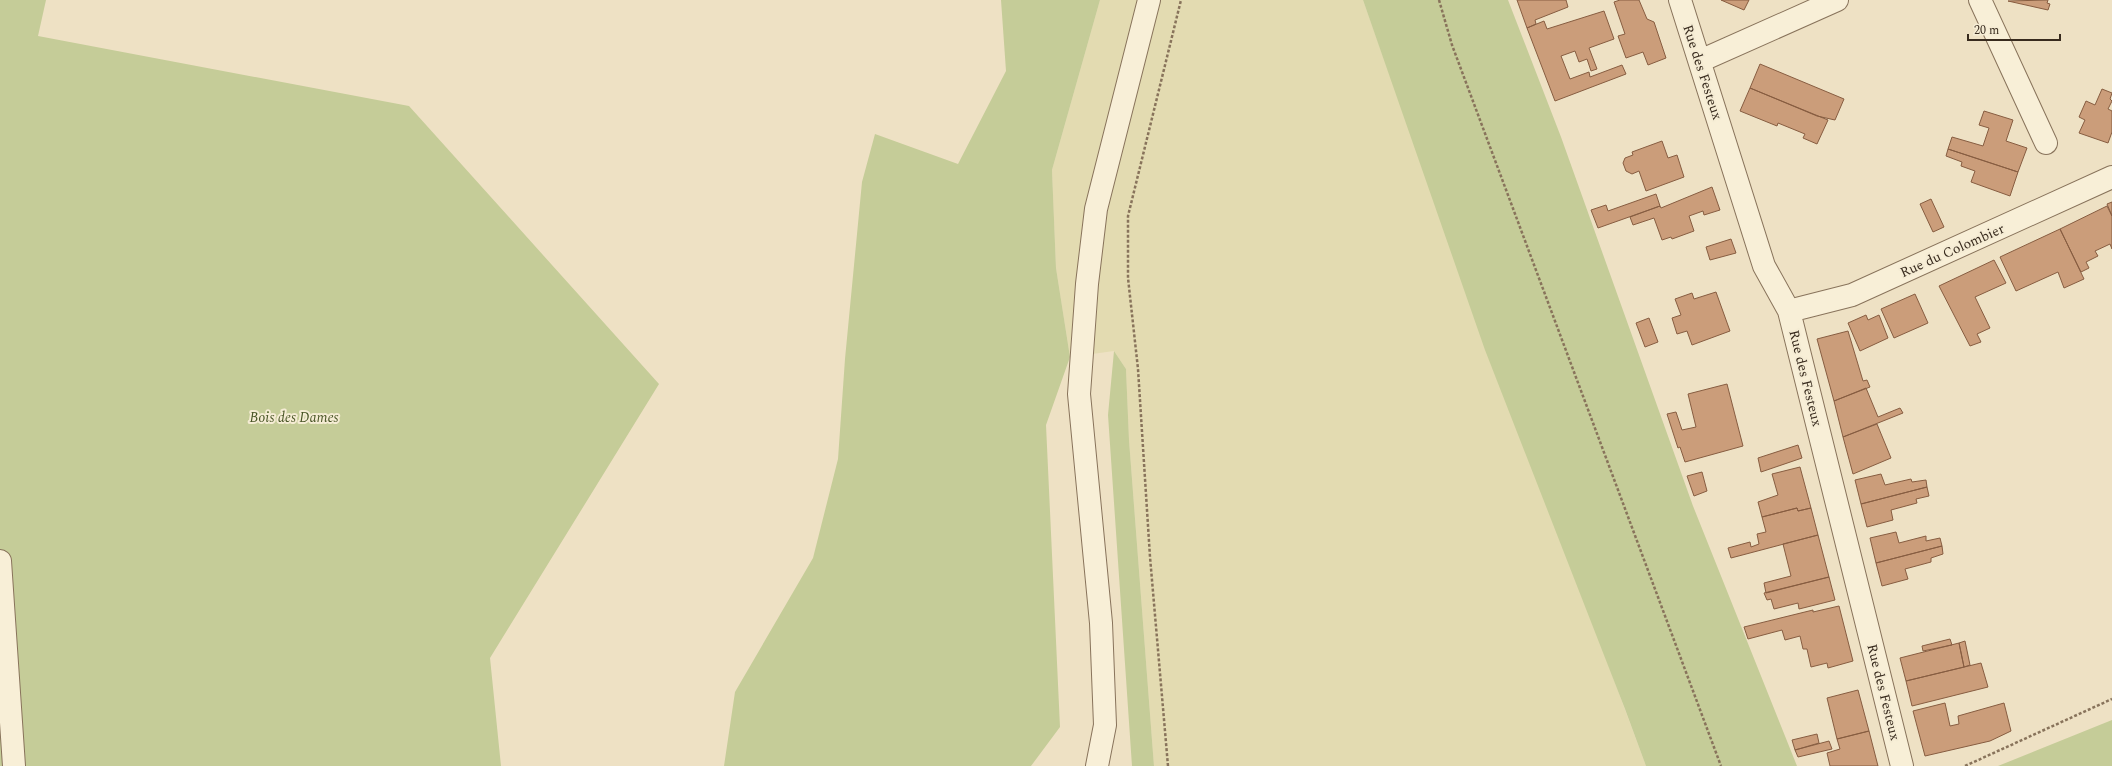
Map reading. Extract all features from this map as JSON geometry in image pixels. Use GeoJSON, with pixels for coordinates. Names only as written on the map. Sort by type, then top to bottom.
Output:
{"type":"FeatureCollection","features":[{"type":"Feature","properties":{"kind":"street"},"geometry":{"type":"LineString","coordinates":[[1098,766],[1105,725],[1101,623],[1079,394],[1087,284],[1096,208],[1149,0]]}},
{"type":"Feature","properties":{"kind":"street","name":"Rue des Festeux"},"geometry":{"type":"LineString","coordinates":[[1680,0],[1764,266],[1789,311],[1902,766]]}},
{"type":"Feature","properties":{"kind":"street"},"geometry":{"type":"LineString","coordinates":[[1700,62],[1837,0]]}},
{"type":"Feature","properties":{"kind":"street"},"geometry":{"type":"LineString","coordinates":[[1980,0],[2046,143]]}},
{"type":"Feature","properties":{"kind":"street","name":"Rue du Colombier"},"geometry":{"type":"LineString","coordinates":[[1789,311],[1852,295],[2112,177]]}},
{"type":"Feature","properties":{"kind":"street"},"geometry":{"type":"LineString","coordinates":[[0,561],[14,766]]}},
{"type":"Feature","properties":{"kind":"path"},"geometry":{"type":"LineString","coordinates":[[1168,766],[1150,557],[1138,369],[1128,278],[1128,216],[1181,0]]}},
{"type":"Feature","properties":{"kind":"path"},"geometry":{"type":"LineString","coordinates":[[1439,0],[1452,45],[1721,766]]}},
{"type":"Feature","properties":{"kind":"path"},"geometry":{"type":"LineString","coordinates":[[1965,766],[2112,699]]}},
{"type":"Feature","properties":{"kind":"shaded area"},"geometry":{"type":"Polygon","coordinates":[[[1100,0],[1363,0],[1410,132],[1646,766],[1154,766],[1129,440],[1126,369],[1114,351],[1070,357],[1056,268],[1052,170],[1100,0]]]}},
{"type":"Feature","properties":{"kind":"green space","name":"Bois des Dames"},"geometry":{"type":"Polygon","coordinates":[[[0,0],[46,0],[38,36],[409,106],[659,384],[490,658],[501,766],[0,766],[0,0]]]}},
{"type":"Feature","properties":{"kind":"green space"},"geometry":{"type":"Polygon","coordinates":[[[1001,0],[1100,0],[1052,170],[1056,268],[1070,357],[1046,425],[1060,727],[1031,766],[724,766],[735,692],[813,558],[838,459],[845,359],[862,182],[875,134],[958,164],[1006,71],[1001,0]]]}},
{"type":"Feature","properties":{"kind":"green space"},"geometry":{"type":"Polygon","coordinates":[[[1363,0],[1508,0],[1561,137],[1693,506],[1797,766],[1646,766],[1485,350],[1363,0]]]}},
{"type":"Feature","properties":{"kind":"green space"},"geometry":{"type":"Polygon","coordinates":[[[1114,351],[1126,369],[1129,440],[1154,766],[1132,766],[1108,415],[1114,351]]]}},
{"type":"Feature","properties":{"kind":"green space"},"geometry":{"type":"Polygon","coordinates":[[[2112,720],[2112,766],[1998,766],[2112,720]]]}},
{"type":"Feature","properties":{"kind":"building"},"geometry":{"type":"Polygon","coordinates":[[[1517,0],[1566,0],[1568,7],[1535,20],[1536,24],[1527,28],[1517,0]]]}},
{"type":"Feature","properties":{"kind":"building"},"geometry":{"type":"Polygon","coordinates":[[[1620,0],[1639,0],[1647,19],[1654,22],[1666,58],[1648,65],[1643,52],[1626,58],[1618,36],[1625,34],[1614,2],[1620,0]]]}},
{"type":"Feature","properties":{"kind":"building"},"geometry":{"type":"Polygon","coordinates":[[[1721,0],[1749,0],[1744,10],[1721,0]]]}},
{"type":"Feature","properties":{"kind":"building"},"geometry":{"type":"Polygon","coordinates":[[[2048,0],[2047,3],[2050,4],[2048,10],[2008,1],[2048,0]]]}},
{"type":"Feature","properties":{"kind":"building"},"geometry":{"type":"Polygon","coordinates":[[[1604,11],[1614,39],[1589,48],[1597,69],[1591,71],[1587,59],[1579,62],[1575,51],[1561,56],[1570,79],[1589,72],[1590,77],[1622,65],[1626,74],[1555,101],[1527,28],[1544,21],[1547,29],[1604,11]]]}},
{"type":"Feature","properties":{"kind":"building"},"geometry":{"type":"Polygon","coordinates":[[[1760,64],[1844,99],[1835,120],[1817,116],[1750,88],[1760,64]]]}},
{"type":"Feature","properties":{"kind":"building"},"geometry":{"type":"Polygon","coordinates":[[[1750,88],[1828,120],[1817,144],[1803,138],[1805,134],[1778,123],[1777,126],[1740,111],[1750,88]]]}},
{"type":"Feature","properties":{"kind":"building"},"geometry":{"type":"Polygon","coordinates":[[[2102,89],[2112,93],[2110,99],[2112,101],[2108,109],[2112,111],[2112,132],[2108,143],[2079,133],[2085,120],[2079,117],[2086,101],[2095,105],[2102,89]]]}},
{"type":"Feature","properties":{"kind":"building"},"geometry":{"type":"Polygon","coordinates":[[[1984,111],[2013,120],[2006,141],[2027,148],[2018,172],[1948,149],[1952,137],[1983,146],[1989,128],[1979,125],[1984,111]]]}},
{"type":"Feature","properties":{"kind":"building"},"geometry":{"type":"Polygon","coordinates":[[[1662,141],[1668,158],[1677,155],[1684,177],[1646,191],[1639,171],[1632,174],[1626,171],[1623,163],[1625,158],[1633,155],[1632,152],[1662,141]]]}},
{"type":"Feature","properties":{"kind":"building"},"geometry":{"type":"Polygon","coordinates":[[[1948,149],[2018,172],[2010,196],[1971,182],[1975,171],[1961,166],[1962,162],[1946,156],[1948,149]]]}},
{"type":"Feature","properties":{"kind":"building"},"geometry":{"type":"Polygon","coordinates":[[[1712,187],[1720,210],[1704,215],[1703,211],[1689,216],[1694,231],[1672,239],[1671,237],[1662,240],[1654,218],[1633,225],[1630,217],[1660,206],[1661,208],[1712,187]]]}},
{"type":"Feature","properties":{"kind":"building"},"geometry":{"type":"Polygon","coordinates":[[[1656,194],[1660,206],[1598,228],[1591,210],[1606,205],[1608,211],[1656,194]]]}},
{"type":"Feature","properties":{"kind":"building"},"geometry":{"type":"Polygon","coordinates":[[[1931,199],[1944,227],[1933,232],[1920,204],[1931,199]]]}},
{"type":"Feature","properties":{"kind":"building"},"geometry":{"type":"Polygon","coordinates":[[[2112,202],[2112,216],[2107,204],[2112,202]]]}},
{"type":"Feature","properties":{"kind":"building"},"geometry":{"type":"Polygon","coordinates":[[[2107,206],[2112,216],[2112,249],[2110,244],[2095,251],[2098,256],[2086,262],[2089,268],[2081,272],[2060,229],[2107,206]]]}},
{"type":"Feature","properties":{"kind":"building"},"geometry":{"type":"Polygon","coordinates":[[[2060,229],[2084,279],[2064,288],[2058,272],[2016,291],[2000,257],[2060,229]]]}},
{"type":"Feature","properties":{"kind":"building"},"geometry":{"type":"Polygon","coordinates":[[[1731,239],[1736,253],[1710,260],[1706,247],[1731,239]]]}},
{"type":"Feature","properties":{"kind":"building"},"geometry":{"type":"Polygon","coordinates":[[[1994,260],[2006,283],[1975,297],[1990,328],[1977,334],[1981,342],[1970,346],[1939,286],[1994,260]]]}},
{"type":"Feature","properties":{"kind":"building"},"geometry":{"type":"Polygon","coordinates":[[[1716,292],[1730,331],[1692,345],[1687,331],[1677,334],[1672,318],[1681,315],[1675,299],[1692,293],[1694,299],[1716,292]]]}},
{"type":"Feature","properties":{"kind":"building"},"geometry":{"type":"Polygon","coordinates":[[[1915,294],[1928,323],[1894,338],[1881,309],[1915,294]]]}},
{"type":"Feature","properties":{"kind":"building"},"geometry":{"type":"Polygon","coordinates":[[[1866,315],[1868,320],[1879,315],[1888,338],[1860,351],[1848,323],[1866,315]]]}},
{"type":"Feature","properties":{"kind":"building"},"geometry":{"type":"Polygon","coordinates":[[[1649,318],[1658,342],[1645,347],[1636,323],[1649,318]]]}},
{"type":"Feature","properties":{"kind":"building"},"geometry":{"type":"Polygon","coordinates":[[[1848,331],[1863,381],[1867,380],[1870,387],[1834,401],[1817,339],[1848,331]]]}},
{"type":"Feature","properties":{"kind":"building"},"geometry":{"type":"Polygon","coordinates":[[[1727,384],[1743,446],[1685,462],[1680,447],[1678,448],[1667,414],[1676,412],[1682,430],[1696,427],[1688,394],[1727,384]]]}},
{"type":"Feature","properties":{"kind":"building"},"geometry":{"type":"Polygon","coordinates":[[[1866,388],[1878,417],[1900,408],[1903,413],[1843,437],[1834,401],[1866,388]]]}},
{"type":"Feature","properties":{"kind":"building"},"geometry":{"type":"Polygon","coordinates":[[[1877,424],[1891,458],[1853,474],[1843,437],[1877,424]]]}},
{"type":"Feature","properties":{"kind":"building"},"geometry":{"type":"Polygon","coordinates":[[[1798,445],[1802,458],[1761,472],[1758,458],[1798,445]]]}},
{"type":"Feature","properties":{"kind":"building"},"geometry":{"type":"Polygon","coordinates":[[[1800,467],[1811,508],[1798,511],[1797,508],[1762,517],[1758,502],[1778,495],[1772,474],[1800,467]]]}},
{"type":"Feature","properties":{"kind":"building"},"geometry":{"type":"Polygon","coordinates":[[[1702,472],[1707,491],[1694,496],[1687,476],[1702,472]]]}},
{"type":"Feature","properties":{"kind":"building"},"geometry":{"type":"Polygon","coordinates":[[[1881,474],[1885,485],[1911,479],[1912,482],[1926,480],[1927,487],[1861,504],[1855,480],[1881,474]]]}},
{"type":"Feature","properties":{"kind":"building"},"geometry":{"type":"Polygon","coordinates":[[[1927,487],[1929,496],[1916,499],[1917,503],[1891,510],[1893,520],[1867,527],[1861,504],[1927,487]]]}},
{"type":"Feature","properties":{"kind":"building"},"geometry":{"type":"Polygon","coordinates":[[[1797,508],[1798,511],[1811,508],[1818,535],[1731,558],[1728,548],[1750,542],[1751,547],[1759,544],[1757,534],[1766,532],[1762,517],[1797,508]]]}},
{"type":"Feature","properties":{"kind":"building"},"geometry":{"type":"Polygon","coordinates":[[[1896,532],[1899,543],[1926,536],[1926,541],[1940,538],[1942,546],[1876,563],[1870,538],[1896,532]]]}},
{"type":"Feature","properties":{"kind":"building"},"geometry":{"type":"Polygon","coordinates":[[[1818,535],[1829,577],[1766,593],[1764,583],[1791,576],[1783,544],[1818,535]]]}},
{"type":"Feature","properties":{"kind":"building"},"geometry":{"type":"Polygon","coordinates":[[[1942,546],[1943,554],[1931,558],[1931,562],[1905,569],[1908,579],[1882,586],[1876,563],[1942,546]]]}},
{"type":"Feature","properties":{"kind":"building"},"geometry":{"type":"Polygon","coordinates":[[[1829,577],[1835,600],[1799,609],[1798,603],[1774,609],[1771,599],[1767,600],[1764,593],[1829,577]]]}},
{"type":"Feature","properties":{"kind":"building"},"geometry":{"type":"Polygon","coordinates":[[[1839,606],[1853,661],[1828,668],[1827,663],[1811,667],[1807,649],[1803,649],[1800,636],[1785,640],[1782,630],[1748,639],[1744,627],[1813,610],[1813,612],[1839,606]]]}},
{"type":"Feature","properties":{"kind":"building"},"geometry":{"type":"Polygon","coordinates":[[[1950,639],[1952,645],[1923,651],[1922,646],[1950,639]]]}},
{"type":"Feature","properties":{"kind":"building"},"geometry":{"type":"Polygon","coordinates":[[[1965,641],[1970,665],[1964,667],[1959,643],[1965,641]]]}},
{"type":"Feature","properties":{"kind":"building"},"geometry":{"type":"Polygon","coordinates":[[[1959,643],[1964,667],[1906,681],[1900,658],[1959,643]]]}},
{"type":"Feature","properties":{"kind":"building"},"geometry":{"type":"Polygon","coordinates":[[[1981,663],[1988,687],[1912,706],[1906,681],[1981,663]]]}},
{"type":"Feature","properties":{"kind":"building"},"geometry":{"type":"Polygon","coordinates":[[[1858,690],[1869,731],[1837,739],[1827,698],[1858,690]]]}},
{"type":"Feature","properties":{"kind":"building"},"geometry":{"type":"Polygon","coordinates":[[[1945,703],[1950,726],[1959,724],[1958,716],[2004,703],[2011,731],[1990,741],[1925,756],[1913,711],[1945,703]]]}},
{"type":"Feature","properties":{"kind":"building"},"geometry":{"type":"Polygon","coordinates":[[[1869,731],[1878,766],[1830,766],[1827,753],[1840,749],[1837,739],[1869,731]]]}},
{"type":"Feature","properties":{"kind":"building"},"geometry":{"type":"Polygon","coordinates":[[[1817,734],[1819,743],[1795,750],[1792,740],[1817,734]]]}},
{"type":"Feature","properties":{"kind":"building"},"geometry":{"type":"Polygon","coordinates":[[[1829,741],[1832,749],[1798,757],[1795,750],[1829,741]]]}}]}
